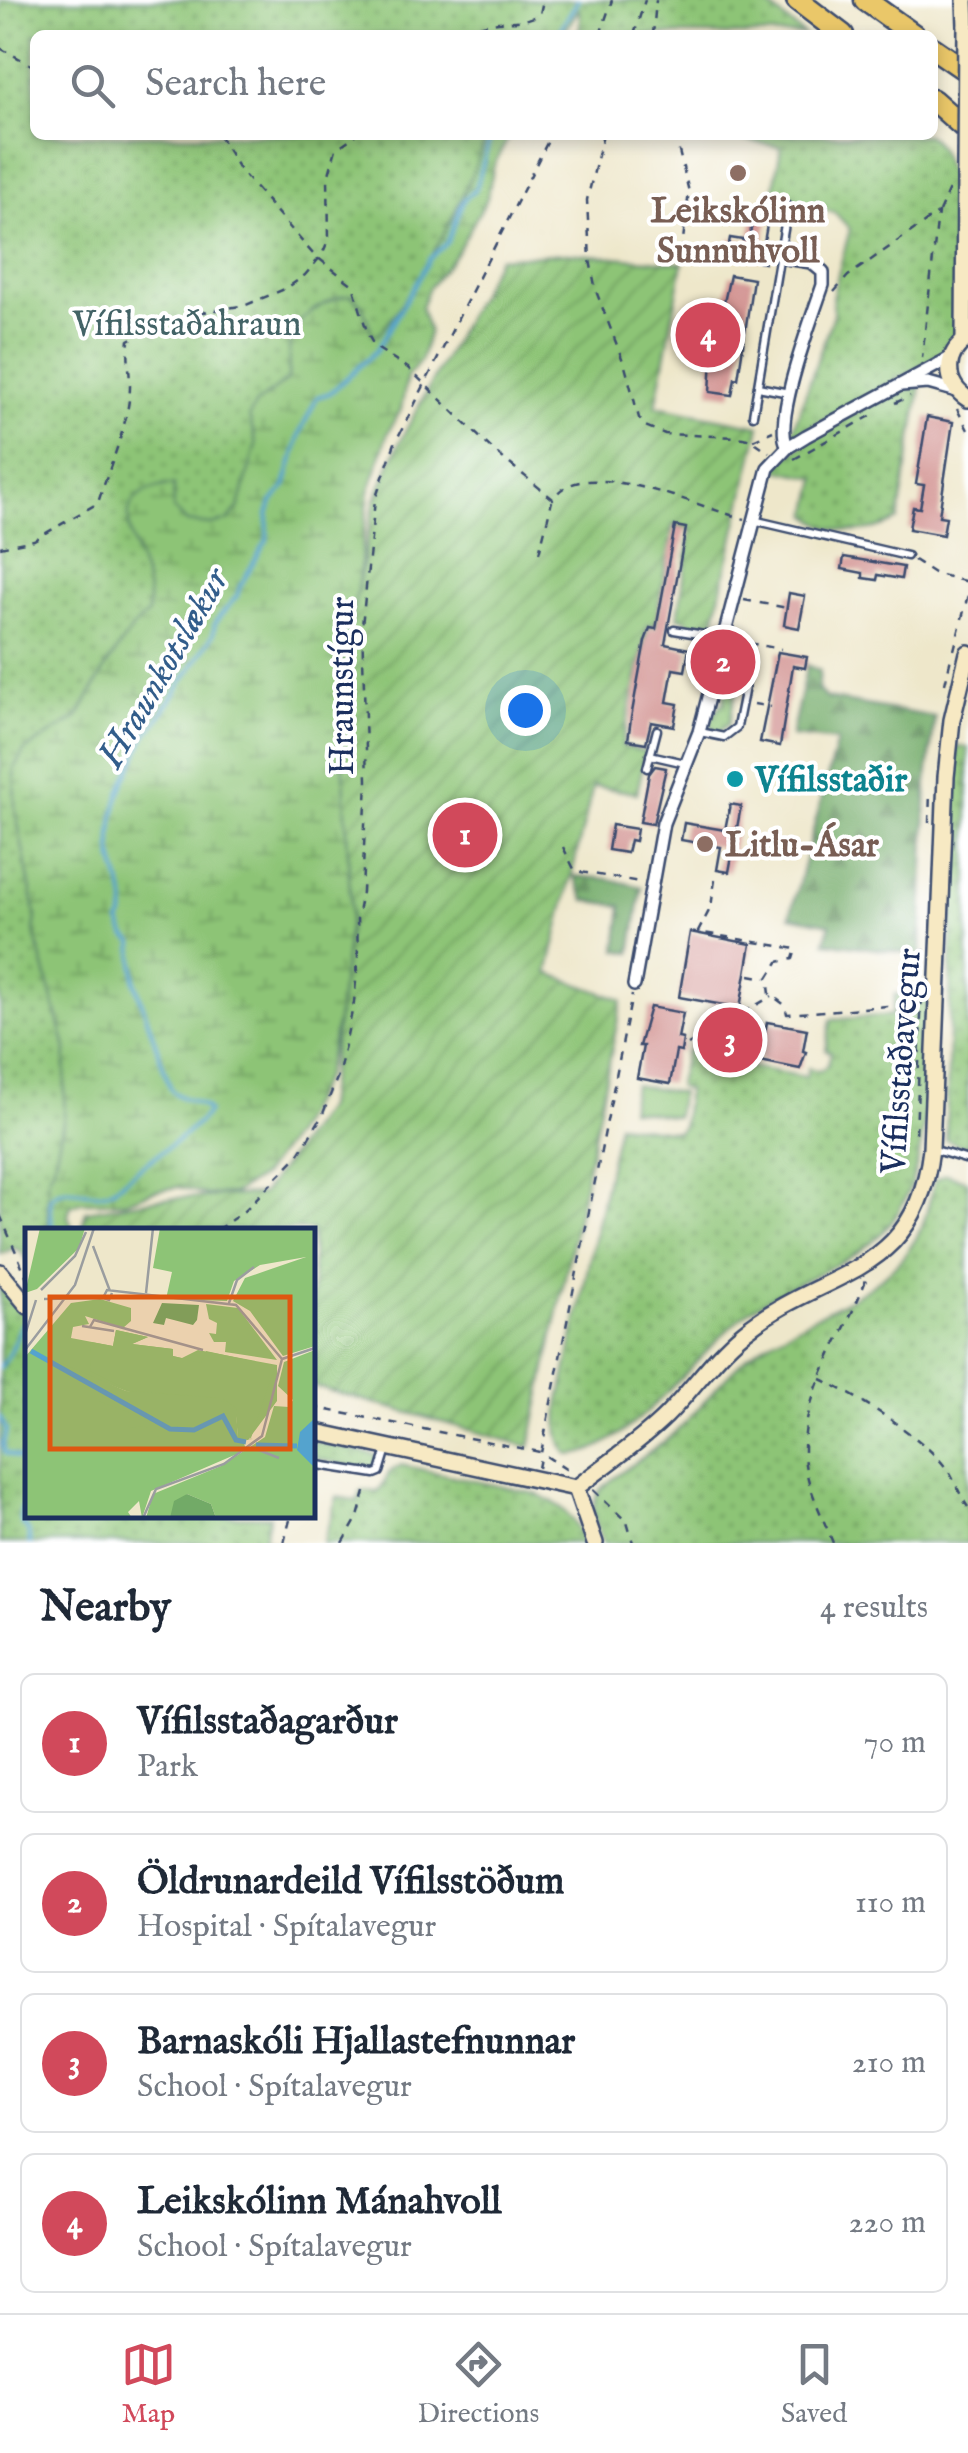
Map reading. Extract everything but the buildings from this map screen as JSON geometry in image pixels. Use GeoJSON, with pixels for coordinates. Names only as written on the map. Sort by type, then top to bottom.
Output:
{"type":"FeatureCollection","features":[{"type":"Feature","properties":{"kind":"highway"},"geometry":{"type":"LineString","coordinates":[[796,0],[836,30]]}},
{"type":"Feature","properties":{"kind":"highway"},"geometry":{"type":"LineString","coordinates":[[865,0],[907,30]]}},
{"type":"Feature","properties":{"kind":"highway"},"geometry":{"type":"LineString","coordinates":[[938,51],[968,72]]}},
{"type":"Feature","properties":{"kind":"highway"},"geometry":{"type":"LineString","coordinates":[[938,102],[968,120]]}},
{"type":"Feature","properties":{"kind":"highway"},"geometry":{"type":"LineString","coordinates":[[938,104],[968,131]]}},
{"type":"Feature","properties":{"kind":"main road"},"geometry":{"type":"LineString","coordinates":[[959,398],[950,376],[950,358],[966,339],[959,175],[967,3]]}},
{"type":"Feature","properties":{"kind":"main road","name":"Vífilsstaðavegur"},"geometry":{"type":"LineString","coordinates":[[576,1488],[657,1425],[745,1331],[779,1309],[865,1266],[895,1238],[914,1211],[926,1181],[931,1149],[947,762],[958,687],[968,653]]}},
{"type":"Feature","properties":{"kind":"main road"},"geometry":{"type":"LineString","coordinates":[[0,1272],[13,1288]]}},
{"type":"Feature","properties":{"kind":"main road"},"geometry":{"type":"LineString","coordinates":[[315,1432],[576,1488],[595,1543]]}},
{"type":"Feature","properties":{"kind":"street"},"geometry":{"type":"LineString","coordinates":[[779,261],[812,262],[823,272],[823,285],[782,426],[783,441],[788,447]]}},
{"type":"Feature","properties":{"kind":"street"},"geometry":{"type":"LineString","coordinates":[[634,986],[663,823],[698,732],[768,468],[788,447],[950,358]]}},
{"type":"Feature","properties":{"kind":"street"},"geometry":{"type":"LineString","coordinates":[[897,386],[928,383],[959,398]]}},
{"type":"Feature","properties":{"kind":"lane"},"geometry":{"type":"LineString","coordinates":[[754,416],[788,206]]}},
{"type":"Feature","properties":{"kind":"lane"},"geometry":{"type":"LineString","coordinates":[[758,387],[789,393]]}},
{"type":"Feature","properties":{"kind":"lane"},"geometry":{"type":"LineString","coordinates":[[752,520],[908,556]]}},
{"type":"Feature","properties":{"kind":"lane"},"geometry":{"type":"LineString","coordinates":[[674,630],[721,644],[747,664],[738,727],[720,737],[698,732]]}},
{"type":"Feature","properties":{"kind":"lane"},"geometry":{"type":"LineString","coordinates":[[646,768],[657,730]]}},
{"type":"Feature","properties":{"kind":"lane"},"geometry":{"type":"LineString","coordinates":[[650,755],[686,763]]}},
{"type":"Feature","properties":{"kind":"lane"},"geometry":{"type":"LineString","coordinates":[[931,1149],[968,1160]]}},
{"type":"Feature","properties":{"kind":"lane"},"geometry":{"type":"LineString","coordinates":[[315,1465],[370,1476],[380,1472],[387,1448]]}},
{"type":"Feature","properties":{"kind":"path"},"geometry":{"type":"LineString","coordinates":[[470,30],[490,22],[530,20],[540,14],[543,0]]}},
{"type":"Feature","properties":{"kind":"path"},"geometry":{"type":"LineString","coordinates":[[602,30],[612,0]]}},
{"type":"Feature","properties":{"kind":"path"},"geometry":{"type":"LineString","coordinates":[[636,30],[645,0]]}},
{"type":"Feature","properties":{"kind":"path"},"geometry":{"type":"LineString","coordinates":[[653,30],[656,0]]}},
{"type":"Feature","properties":{"kind":"path"},"geometry":{"type":"LineString","coordinates":[[0,48],[30,64]]}},
{"type":"Feature","properties":{"kind":"path"},"geometry":{"type":"LineString","coordinates":[[222,140],[239,169],[318,259],[353,285],[368,335],[381,353],[408,368],[494,451],[553,500]]}},
{"type":"Feature","properties":{"kind":"path"},"geometry":{"type":"LineString","coordinates":[[0,547],[34,540],[98,502],[130,388],[126,366],[129,340],[159,325],[246,305],[287,288],[318,259],[330,238],[328,178],[336,148],[348,140]]}},
{"type":"Feature","properties":{"kind":"path","name":"Hraunstígur"},"geometry":{"type":"LineString","coordinates":[[220,1228],[244,1211],[297,1157],[322,1116],[340,1073],[358,960],[357,918],[362,892],[367,780],[362,626],[376,500],[395,442],[548,140]]}},
{"type":"Feature","properties":{"kind":"path"},"geometry":{"type":"LineString","coordinates":[[602,140],[587,200],[590,260],[596,292],[625,366],[639,418],[654,431],[665,434],[752,440],[791,460],[876,413]]}},
{"type":"Feature","properties":{"kind":"path"},"geometry":{"type":"LineString","coordinates":[[676,140],[688,192],[682,248],[779,261]]}},
{"type":"Feature","properties":{"kind":"path"},"geometry":{"type":"LineString","coordinates":[[923,364],[938,213],[959,175]]}},
{"type":"Feature","properties":{"kind":"path"},"geometry":{"type":"LineString","coordinates":[[831,296],[848,276],[938,213]]}},
{"type":"Feature","properties":{"kind":"path"},"geometry":{"type":"LineString","coordinates":[[893,404],[922,393]]}},
{"type":"Feature","properties":{"kind":"path"},"geometry":{"type":"LineString","coordinates":[[959,398],[968,430]]}},
{"type":"Feature","properties":{"kind":"path"},"geometry":{"type":"LineString","coordinates":[[752,440],[782,426]]}},
{"type":"Feature","properties":{"kind":"path"},"geometry":{"type":"LineString","coordinates":[[539,553],[553,500],[558,491],[572,483],[605,480],[752,520]]}},
{"type":"Feature","properties":{"kind":"path"},"geometry":{"type":"LineString","coordinates":[[908,556],[934,573],[968,582]]}},
{"type":"Feature","properties":{"kind":"path"},"geometry":{"type":"LineString","coordinates":[[732,598],[787,608]]}},
{"type":"Feature","properties":{"kind":"path"},"geometry":{"type":"LineString","coordinates":[[721,644],[782,649]]}},
{"type":"Feature","properties":{"kind":"path"},"geometry":{"type":"LineString","coordinates":[[742,702],[771,708]]}},
{"type":"Feature","properties":{"kind":"path"},"geometry":{"type":"LineString","coordinates":[[562,847],[574,871],[651,883]]}},
{"type":"Feature","properties":{"kind":"path"},"geometry":{"type":"LineString","coordinates":[[715,880],[710,907],[698,932],[796,949],[793,958],[778,962],[768,978],[772,996],[785,1005],[785,1016],[888,1006]]}},
{"type":"Feature","properties":{"kind":"path"},"geometry":{"type":"LineString","coordinates":[[750,975],[768,978]]}},
{"type":"Feature","properties":{"kind":"path"},"geometry":{"type":"LineString","coordinates":[[536,1479],[634,986]]}},
{"type":"Feature","properties":{"kind":"path"},"geometry":{"type":"LineString","coordinates":[[688,1046],[772,996]]}},
{"type":"Feature","properties":{"kind":"path"},"geometry":{"type":"LineString","coordinates":[[0,1215],[13,1288]]}},
{"type":"Feature","properties":{"kind":"path"},"geometry":{"type":"LineString","coordinates":[[833,1543],[804,1456],[808,1415],[819,1378],[867,1280],[865,1266]]}},
{"type":"Feature","properties":{"kind":"path"},"geometry":{"type":"LineString","coordinates":[[819,1378],[851,1394],[929,1451],[948,1470],[968,1506]]}},
{"type":"Feature","properties":{"kind":"path"},"geometry":{"type":"LineString","coordinates":[[315,1408],[540,1452]]}},
{"type":"Feature","properties":{"kind":"path"},"geometry":{"type":"LineString","coordinates":[[344,1543],[358,1517],[370,1476]]}},
{"type":"Feature","properties":{"kind":"path"},"geometry":{"type":"LineString","coordinates":[[284,1543],[290,1518]]}},
{"type":"Feature","properties":{"kind":"green space","name":"Vífilsstaðahraun"},"geometry":{"type":"Polygon","coordinates":[[[0,0],[762,0],[798,30],[579,30],[579,8],[566,30],[30,30],[30,140],[491,140],[488,155],[432,256],[81,1182],[56,1228],[25,1228],[25,1258],[14,1248],[0,1254],[0,0]]]}},
{"type":"Feature","properties":{"kind":"green space"},"geometry":{"type":"Polygon","coordinates":[[[485,140],[507,140],[494,165],[487,198],[457,252],[428,289],[421,308],[429,332],[420,362],[407,377],[401,410],[388,432],[369,492],[353,628],[339,681],[341,725],[352,788],[351,912],[338,1016],[325,1076],[293,1135],[261,1177],[233,1194],[207,1195],[179,1187],[124,1202],[80,1202],[70,1207],[72,1228],[48,1228],[48,1178],[64,1117],[66,1048],[34,930],[36,917],[15,808],[14,768],[24,751],[78,717],[107,665],[133,627],[148,614],[147,586],[128,520],[130,507],[138,496],[174,485],[173,509],[187,522],[210,525],[228,521],[239,507],[256,444],[249,416],[256,404],[288,379],[294,329],[316,309],[351,295],[362,305],[373,335],[378,335],[441,240],[485,140]]]}},
{"type":"Feature","properties":{"kind":"green space"},"geometry":{"type":"Polygon","coordinates":[[[744,140],[932,140],[956,187],[958,335],[944,354],[790,438],[834,312],[832,297],[850,229],[834,212],[772,200],[781,147],[744,140]]]}},
{"type":"Feature","properties":{"kind":"green space"},"geometry":{"type":"Polygon","coordinates":[[[567,253],[683,263],[656,406],[760,426],[712,630],[690,627],[687,620],[678,617],[691,529],[673,524],[655,626],[648,625],[622,746],[646,752],[637,793],[593,786],[548,973],[622,1000],[530,1447],[315,1387],[315,1228],[82,1228],[86,1211],[159,1199],[262,1194],[326,1107],[351,912],[339,681],[375,500],[398,445],[498,258],[567,253]]]}},
{"type":"Feature","properties":{"kind":"green space"},"geometry":{"type":"Polygon","coordinates":[[[921,386],[898,520],[876,529],[853,531],[829,527],[809,515],[817,478],[774,469],[843,419],[883,398],[921,386]]]}},
{"type":"Feature","properties":{"kind":"green space"},"geometry":{"type":"Polygon","coordinates":[[[730,660],[738,664],[740,672],[729,724],[719,732],[712,728],[710,719],[724,701],[726,679],[720,672],[722,664],[730,660]]]}},
{"type":"Feature","properties":{"kind":"green space"},"geometry":{"type":"Polygon","coordinates":[[[807,665],[820,671],[818,690],[826,698],[935,717],[927,779],[921,955],[825,942],[830,924],[790,916],[837,741],[791,736],[807,665]]]}},
{"type":"Feature","properties":{"kind":"green space"},"geometry":{"type":"Polygon","coordinates":[[[957,746],[968,748],[968,1148],[946,1140],[957,746]]]}},
{"type":"Feature","properties":{"kind":"green space"},"geometry":{"type":"Polygon","coordinates":[[[574,876],[642,887],[631,953],[617,950],[622,906],[585,900],[574,876]]]}},
{"type":"Feature","properties":{"kind":"green space"},"geometry":{"type":"Polygon","coordinates":[[[895,994],[929,999],[927,1079],[918,1161],[900,1209],[886,1229],[847,1259],[780,1292],[739,1319],[660,1400],[613,1439],[590,1451],[569,1455],[560,1438],[559,1405],[618,1124],[677,1132],[682,1128],[687,1091],[677,1086],[686,1052],[699,1044],[710,1045],[715,1035],[740,1022],[734,1064],[806,1077],[808,1068],[820,1071],[828,1065],[831,1020],[892,1015],[895,994]]]}},
{"type":"Feature","properties":{"kind":"green space"},"geometry":{"type":"Polygon","coordinates":[[[634,1085],[680,1093],[676,1117],[630,1109],[634,1085]]]}},
{"type":"Feature","properties":{"kind":"green space"},"geometry":{"type":"Polygon","coordinates":[[[946,1174],[968,1181],[968,1543],[603,1543],[594,1509],[601,1489],[674,1433],[755,1351],[849,1299],[892,1269],[910,1249],[923,1224],[935,1180],[946,1174]]]}},
{"type":"Feature","properties":{"kind":"green space"},"geometry":{"type":"Polygon","coordinates":[[[0,1286],[25,1317],[25,1518],[269,1518],[264,1538],[274,1543],[0,1543],[0,1286]]]}},
{"type":"Feature","properties":{"kind":"green space"},"geometry":{"type":"Polygon","coordinates":[[[315,1442],[373,1454],[379,1464],[368,1470],[315,1458],[315,1442]]]}},
{"type":"Feature","properties":{"kind":"green space"},"geometry":{"type":"Polygon","coordinates":[[[401,1465],[537,1494],[567,1513],[584,1543],[323,1543],[337,1497],[358,1501],[361,1490],[378,1492],[390,1472],[401,1465]]]}},
{"type":"Feature","properties":{"kind":"waterway","name":"Hraunkotslækur"},"geometry":{"type":"LineString","coordinates":[[560,30],[578,0]]}},
{"type":"Feature","properties":{"kind":"waterway","name":"Hraunkotslækur"},"geometry":{"type":"LineString","coordinates":[[52,1228],[50,1199],[57,1193],[101,1193],[112,1189],[182,1137],[208,1112],[171,1090],[135,982],[133,942],[120,923],[125,906],[112,849],[117,803],[144,738],[213,635],[215,622],[237,596],[267,540],[272,502],[285,487],[300,433],[317,397],[330,393],[377,350],[430,258],[447,243],[463,201],[476,188],[490,140]]}},
{"type":"Feature","properties":{"kind":"waterway","name":"Hraunkotslækur"},"geometry":{"type":"LineString","coordinates":[[0,1367],[23,1323]]}},
{"type":"Feature","properties":{"kind":"waterway","name":"Hraunkotslækur"},"geometry":{"type":"LineString","coordinates":[[0,1417],[6,1430],[5,1453],[25,1460]]}},
{"type":"Feature","properties":{"kind":"waterway","name":"Hraunkotslækur"},"geometry":{"type":"LineString","coordinates":[[25,1504],[20,1515],[30,1543]]}},
{"type":"Feature","properties":{"kind":"place","name":"Leikskólinn Sunnuhvoll"},"geometry":{"type":"Point","coordinates":[738,173]}},
{"type":"Feature","properties":{"kind":"place","name":"Leikskólinn Mánahvoll"},"geometry":{"type":"Point","coordinates":[708,335]}},
{"type":"Feature","properties":{"kind":"place","name":"Öldrunardeild Vífilsstöðum"},"geometry":{"type":"Point","coordinates":[723,662]}},
{"type":"Feature","properties":{"kind":"place","name":"Vífilsstaðir"},"geometry":{"type":"Point","coordinates":[735,779]}},
{"type":"Feature","properties":{"kind":"place","name":"Vífilsstaðagarður"},"geometry":{"type":"Point","coordinates":[465,835]}},
{"type":"Feature","properties":{"kind":"place","name":"Litlu-Ásar"},"geometry":{"type":"Point","coordinates":[705,844]}},
{"type":"Feature","properties":{"kind":"place","name":"Barnaskóli Hjallastefnunnar"},"geometry":{"type":"Point","coordinates":[730,1040]}}]}
